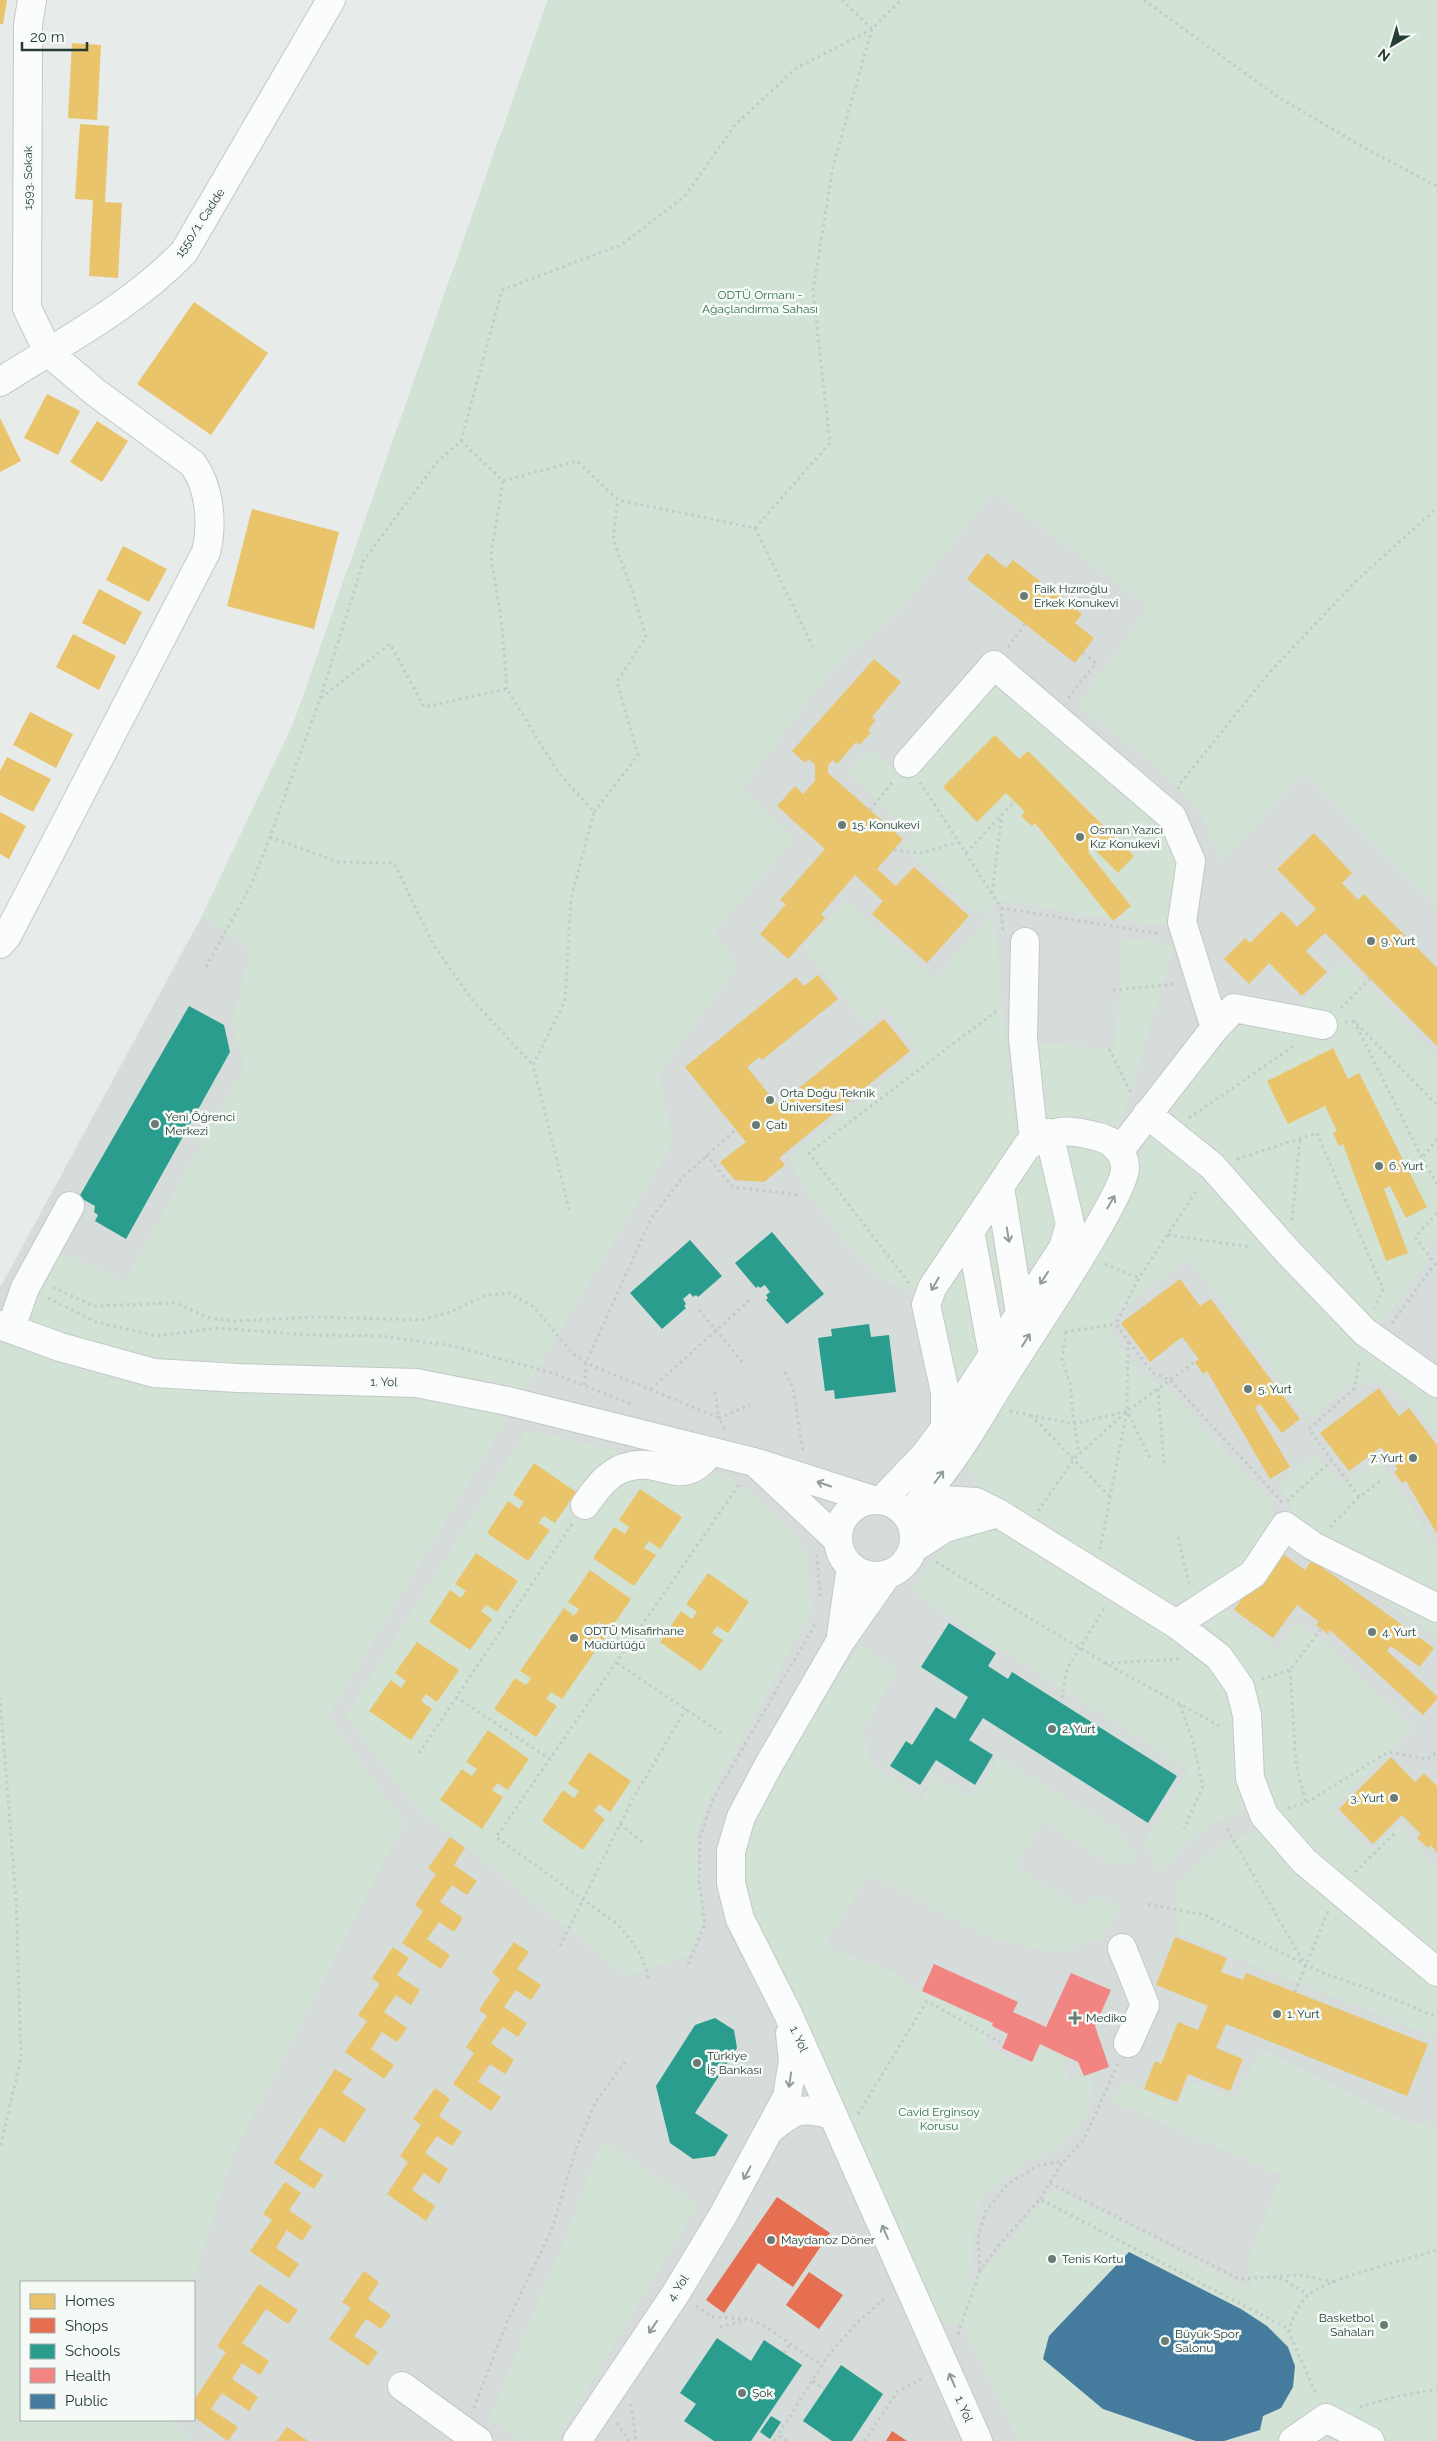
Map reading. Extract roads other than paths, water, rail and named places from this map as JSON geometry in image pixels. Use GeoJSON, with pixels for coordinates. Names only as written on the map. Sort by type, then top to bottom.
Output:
{"type":"FeatureCollection","features":[{"type":"Feature","properties":{"kind":"street","name":"1593. Sokak"},"geometry":{"type":"LineString","coordinates":[[32,0],[28,25],[27,308],[48,352]]}},
{"type":"Feature","properties":{"kind":"street","name":"1550/1. Cadde"},"geometry":{"type":"LineString","coordinates":[[0,382],[110,313],[166,270],[184,252],[331,0]]}},
{"type":"Feature","properties":{"kind":"street"},"geometry":{"type":"LineString","coordinates":[[0,944],[7,936],[206,552],[210,535],[206,491],[201,474],[194,464],[95,392],[48,352]]}},
{"type":"Feature","properties":{"kind":"street"},"geometry":{"type":"LineString","coordinates":[[908,764],[994,665],[1172,817],[1191,861],[1182,922],[1215,1028]]}},
{"type":"Feature","properties":{"kind":"street"},"geometry":{"type":"LineString","coordinates":[[1026,942],[1024,1038],[1041,1138],[1070,1224],[1072,1251]]}},
{"type":"Feature","properties":{"kind":"street"},"geometry":{"type":"LineString","coordinates":[[1120,1150],[1215,1028],[1234,1008],[1323,1025]]}},
{"type":"Feature","properties":{"kind":"street"},"geometry":{"type":"LineString","coordinates":[[1145,1116],[1169,1132],[1212,1166],[1289,1253],[1372,1336],[1437,1383]]}},
{"type":"Feature","properties":{"kind":"street"},"geometry":{"type":"LineString","coordinates":[[828,1546],[850,1509],[876,1500],[924,1456],[945,1428],[1072,1251],[1120,1187],[1126,1167],[1120,1150],[1104,1138],[1082,1132],[1061,1131],[1041,1138],[1027,1146],[932,1288],[926,1305],[945,1392],[945,1428]]}},
{"type":"Feature","properties":{"kind":"street"},"geometry":{"type":"LineString","coordinates":[[910,1518],[956,1454],[985,1406],[1012,1334],[1000,1187]]}},
{"type":"Feature","properties":{"kind":"street"},"geometry":{"type":"LineString","coordinates":[[3,1319],[28,1282],[70,1206]]}},
{"type":"Feature","properties":{"kind":"street"},"geometry":{"type":"LineString","coordinates":[[978,1220],[1012,1334]]}},
{"type":"Feature","properties":{"kind":"street","name":"1. Yol"},"geometry":{"type":"LineString","coordinates":[[3,1319],[60,1347],[154,1373],[238,1378],[416,1383],[719,1441],[754,1462],[876,1500]]}},
{"type":"Feature","properties":{"kind":"street"},"geometry":{"type":"LineString","coordinates":[[585,1505],[600,1483],[614,1472],[631,1466],[649,1465],[672,1471],[688,1471],[702,1463],[719,1441]]}},
{"type":"Feature","properties":{"kind":"street"},"geometry":{"type":"LineString","coordinates":[[754,1462],[828,1546],[851,1566],[868,1575],[887,1575],[899,1569],[908,1560],[914,1548],[915,1537],[910,1518],[892,1502],[876,1500]]}},
{"type":"Feature","properties":{"kind":"street"},"geometry":{"type":"LineString","coordinates":[[910,1518],[941,1500],[976,1502],[998,1513],[1106,1581],[1185,1618],[1219,1657],[1240,1687],[1246,1715],[1250,1778],[1264,1815],[1304,1861],[1437,1972]]}},
{"type":"Feature","properties":{"kind":"street"},"geometry":{"type":"LineString","coordinates":[[914,1548],[945,1528],[998,1513]]}},
{"type":"Feature","properties":{"kind":"street"},"geometry":{"type":"LineString","coordinates":[[1185,1618],[1253,1574],[1285,1526],[1313,1546],[1437,1608]]}},
{"type":"Feature","properties":{"kind":"street"},"geometry":{"type":"LineString","coordinates":[[840,1642],[851,1566]]}},
{"type":"Feature","properties":{"kind":"street","name":"1. Yol"},"geometry":{"type":"LineString","coordinates":[[887,1575],[840,1642],[768,1766],[741,1817],[731,1851],[731,1883],[740,1919],[788,2014],[978,2441]]}},
{"type":"Feature","properties":{"kind":"street"},"geometry":{"type":"LineString","coordinates":[[1122,1948],[1145,2005],[1128,2043]]}},
{"type":"Feature","properties":{"kind":"street","name":"4. Yol"},"geometry":{"type":"LineString","coordinates":[[577,2441],[676,2293],[738,2192],[788,2098],[793,2061],[788,2014]]}},
{"type":"Feature","properties":{"kind":"street","name":"4. Yol"},"geometry":{"type":"LineString","coordinates":[[770,2130],[789,2114],[811,2110],[832,2115]]}},
{"type":"Feature","properties":{"kind":"street"},"geometry":{"type":"LineString","coordinates":[[402,2386],[471,2436]]}},
{"type":"Feature","properties":{"kind":"street"},"geometry":{"type":"LineString","coordinates":[[1293,2441],[1326,2418],[1370,2441]]}},
{"type":"Feature","properties":{"kind":"place","name":"Faik Hızıroğlu Erkek Konukevi"},"geometry":{"type":"Point","coordinates":[1024,596]}},
{"type":"Feature","properties":{"kind":"place","name":"15. Konukevi"},"geometry":{"type":"Point","coordinates":[842,825]}},
{"type":"Feature","properties":{"kind":"place","name":"Osman Yazıcı Kız Konukevi"},"geometry":{"type":"Point","coordinates":[1080,837]}},
{"type":"Feature","properties":{"kind":"place","name":"9. Yurt"},"geometry":{"type":"Point","coordinates":[1371,941]}},
{"type":"Feature","properties":{"kind":"place","name":"Orta Doğu Teknik Üniversitesi"},"geometry":{"type":"Point","coordinates":[770,1100]}},
{"type":"Feature","properties":{"kind":"place","name":"Yeni Öğrenci Merkezi"},"geometry":{"type":"Point","coordinates":[155,1124]}},
{"type":"Feature","properties":{"kind":"place","name":"Çatı"},"geometry":{"type":"Point","coordinates":[756,1125]}},
{"type":"Feature","properties":{"kind":"place","name":"6. Yurt"},"geometry":{"type":"Point","coordinates":[1379,1166]}},
{"type":"Feature","properties":{"kind":"place","name":"5. Yurt"},"geometry":{"type":"Point","coordinates":[1248,1389]}},
{"type":"Feature","properties":{"kind":"place","name":"7. Yurt"},"geometry":{"type":"Point","coordinates":[1413,1458]}},
{"type":"Feature","properties":{"kind":"place","name":"4. Yurt"},"geometry":{"type":"Point","coordinates":[1372,1632]}},
{"type":"Feature","properties":{"kind":"place","name":"ODTÜ Misafirhane Müdürlüğü"},"geometry":{"type":"Point","coordinates":[574,1638]}},
{"type":"Feature","properties":{"kind":"place","name":"2. Yurt"},"geometry":{"type":"Point","coordinates":[1052,1729]}},
{"type":"Feature","properties":{"kind":"place","name":"3. Yurt"},"geometry":{"type":"Point","coordinates":[1394,1798]}},
{"type":"Feature","properties":{"kind":"place","name":"1. Yurt"},"geometry":{"type":"Point","coordinates":[1277,2014]}},
{"type":"Feature","properties":{"kind":"place","name":"Mediko"},"geometry":{"type":"Point","coordinates":[1075,2018]}},
{"type":"Feature","properties":{"kind":"place","name":"Türkiye İş Bankası"},"geometry":{"type":"Point","coordinates":[697,2063]}},
{"type":"Feature","properties":{"kind":"place","name":"Maydanoz Döner"},"geometry":{"type":"Point","coordinates":[771,2240]}},
{"type":"Feature","properties":{"kind":"place","name":"Tenis Kortu"},"geometry":{"type":"Point","coordinates":[1052,2259]}},
{"type":"Feature","properties":{"kind":"place","name":"Basketbol Sahaları"},"geometry":{"type":"Point","coordinates":[1384,2325]}},
{"type":"Feature","properties":{"kind":"place","name":"Büyük Spor Salonu"},"geometry":{"type":"Point","coordinates":[1165,2341]}},
{"type":"Feature","properties":{"kind":"place","name":"Şok"},"geometry":{"type":"Point","coordinates":[742,2393]}},
{"type":"Feature","properties":{"kind":"park label","name":"ODTÜ Ormanı - Ağaçlandırma Sahası"},"geometry":{"type":"Point","coordinates":[760,302]}},
{"type":"Feature","properties":{"kind":"park label","name":"Cavid Erginsoy Korusu"},"geometry":{"type":"Point","coordinates":[939,2119]}}]}
